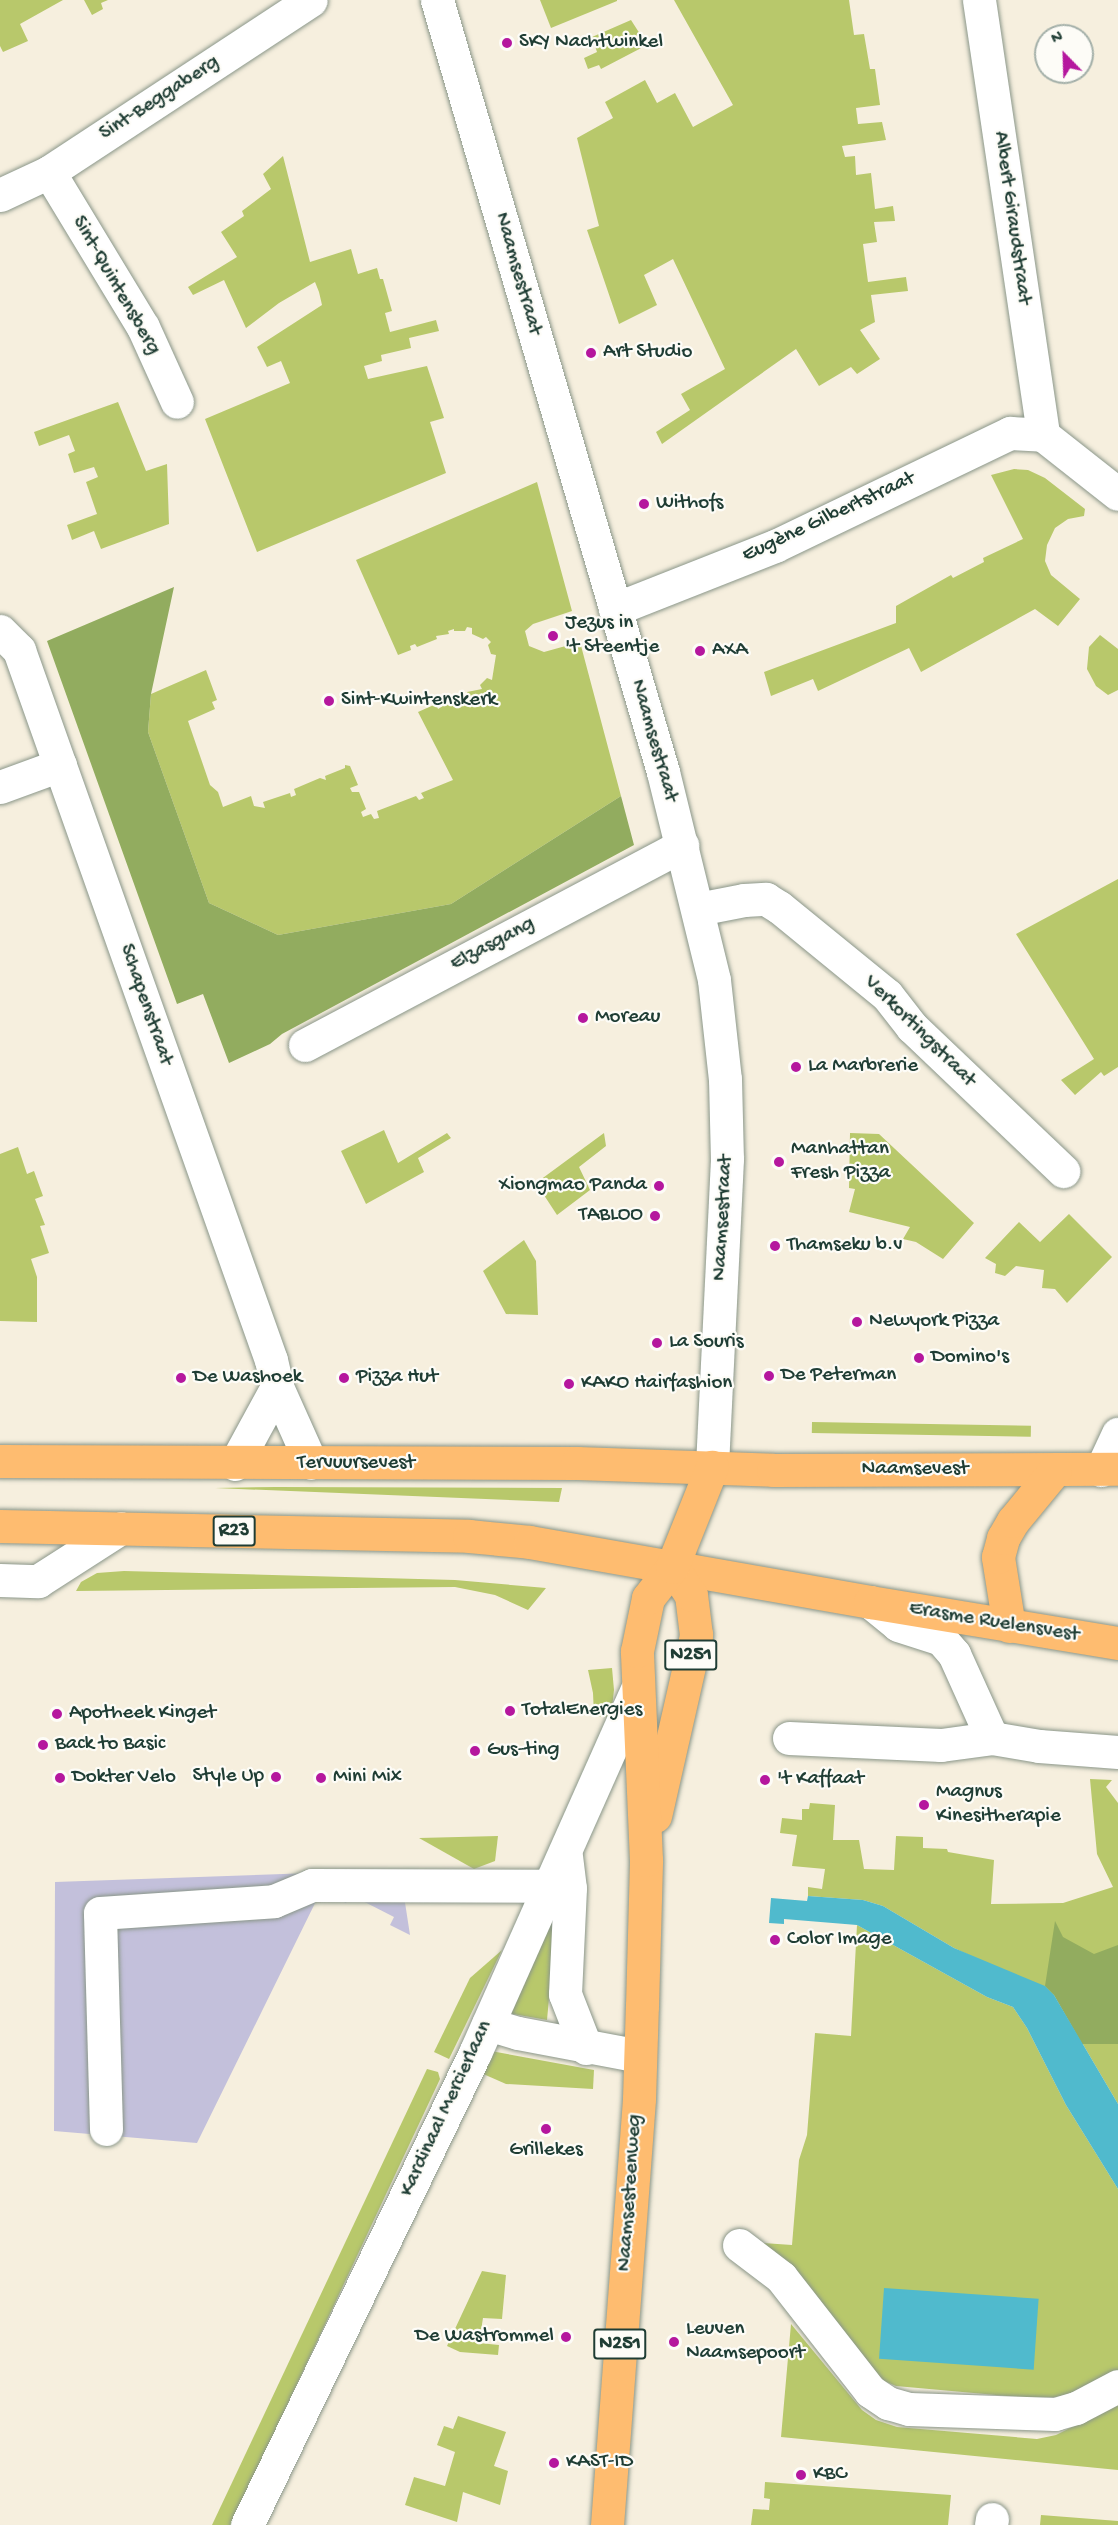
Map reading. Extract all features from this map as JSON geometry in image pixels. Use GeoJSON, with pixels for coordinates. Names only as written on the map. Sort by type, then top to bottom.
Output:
{"type":"FeatureCollection","features":[{"type":"Feature","properties":{"kind":"main road","name":"Tervuursevest"},"geometry":{"type":"LineString","coordinates":[[0,1461],[236,1464],[577,1463],[712,1467]]}},
{"type":"Feature","properties":{"kind":"main road","name":"Naamsevest"},"geometry":{"type":"LineString","coordinates":[[712,1467],[1109,1469]]}},
{"type":"Feature","properties":{"kind":"main road"},"geometry":{"type":"LineString","coordinates":[[672,1567],[712,1467]]}},
{"type":"Feature","properties":{"kind":"main road"},"geometry":{"type":"LineString","coordinates":[[1009,1626],[998,1557],[1003,1538],[1013,1521],[1055,1470]]}},
{"type":"Feature","properties":{"kind":"main road","name":"R23"},"geometry":{"type":"LineString","coordinates":[[0,1527],[469,1536],[530,1542],[672,1567]]}},
{"type":"Feature","properties":{"kind":"main road","name":"Erasme Ruelensvest"},"geometry":{"type":"LineString","coordinates":[[672,1567],[1118,1643]]}},
{"type":"Feature","properties":{"kind":"main road","name":"Naamsesteenweg"},"geometry":{"type":"LineString","coordinates":[[607,2525],[640,2056],[646,1860],[637,1651],[648,1598],[672,1567],[691,1595],[696,1635],[646,1860]]}},
{"type":"Feature","properties":{"kind":"street","name":"Sint-Beggaberg"},"geometry":{"type":"LineString","coordinates":[[2,192],[49,172],[311,0]]}},
{"type":"Feature","properties":{"kind":"street","name":"Naamsestraat"},"geometry":{"type":"LineString","coordinates":[[437,0],[682,845],[714,980],[725,1079],[727,1159],[712,1467]]}},
{"type":"Feature","properties":{"kind":"street","name":"Albert Giraudstraat"},"geometry":{"type":"LineString","coordinates":[[979,0],[1043,435]]}},
{"type":"Feature","properties":{"kind":"street","name":"Sint-Quintensberg"},"geometry":{"type":"LineString","coordinates":[[49,172],[143,327],[177,402]]}},
{"type":"Feature","properties":{"kind":"street","name":"Eugène Gilbertstraat"},"geometry":{"type":"LineString","coordinates":[[615,609],[775,546],[1011,433],[1043,435]]}},
{"type":"Feature","properties":{"kind":"street"},"geometry":{"type":"LineString","coordinates":[[1043,435],[1118,494]]}},
{"type":"Feature","properties":{"kind":"street","name":"Schapenstraat"},"geometry":{"type":"LineString","coordinates":[[0,631],[20,650],[268,1351],[277,1387],[311,1463]]}},
{"type":"Feature","properties":{"kind":"street"},"geometry":{"type":"LineString","coordinates":[[0,787],[60,765]]}},
{"type":"Feature","properties":{"kind":"street","name":"Elzasgang"},"geometry":{"type":"LineString","coordinates":[[305,1045],[682,845]]}},
{"type":"Feature","properties":{"kind":"street","name":"Verkortingstraat"},"geometry":{"type":"LineString","coordinates":[[698,909],[744,900],[766,900],[779,907],[887,994],[912,1027],[1063,1170]]}},
{"type":"Feature","properties":{"kind":"street"},"geometry":{"type":"LineString","coordinates":[[236,1464],[277,1387]]}},
{"type":"Feature","properties":{"kind":"street"},"geometry":{"type":"LineString","coordinates":[[1109,1469],[1118,1434]]}},
{"type":"Feature","properties":{"kind":"street"},"geometry":{"type":"LineString","coordinates":[[0,1580],[38,1581],[120,1528]]}},
{"type":"Feature","properties":{"kind":"street","name":"Erasme Ruelensvest"},"geometry":{"type":"LineString","coordinates":[[870,1602],[898,1625],[941,1639],[954,1654],[992,1738]]}},
{"type":"Feature","properties":{"kind":"street","name":"Kardinaal Mercierlaan"},"geometry":{"type":"LineString","coordinates":[[247,2525],[488,2024],[637,1689]]}},
{"type":"Feature","properties":{"kind":"street"},"geometry":{"type":"LineString","coordinates":[[789,1738],[941,1746],[992,1738],[1040,1746],[1118,1752]]}},
{"type":"Feature","properties":{"kind":"street"},"geometry":{"type":"LineString","coordinates":[[566,1851],[570,1888],[565,1994],[586,2048]]}},
{"type":"Feature","properties":{"kind":"street"},"geometry":{"type":"LineString","coordinates":[[106,2129],[100,1913],[274,1901],[312,1885],[550,1886]]}},
{"type":"Feature","properties":{"kind":"street"},"geometry":{"type":"LineString","coordinates":[[488,2024],[586,2048],[640,2056]]}},
{"type":"Feature","properties":{"kind":"street"},"geometry":{"type":"LineString","coordinates":[[739,2245],[781,2277],[870,2391],[888,2403],[909,2409],[1055,2414],[1076,2408],[1118,2386]]}},
{"type":"Feature","properties":{"kind":"shaded area"},"geometry":{"type":"Polygon","coordinates":[[[400,1870],[410,1935],[390,1925],[394,1917],[351,1895],[346,1903],[321,1891],[197,2143],[54,2131],[55,1882],[400,1870]]]}},
{"type":"Feature","properties":{"kind":"green space"},"geometry":{"type":"Polygon","coordinates":[[[0,0],[63,0],[20,24],[28,41],[3,52],[0,46],[0,0]]]}},
{"type":"Feature","properties":{"kind":"green space"},"geometry":{"type":"Polygon","coordinates":[[[84,0],[108,0],[101,3],[103,9],[92,15],[84,0]]]}},
{"type":"Feature","properties":{"kind":"green space"},"geometry":{"type":"Polygon","coordinates":[[[540,0],[617,0],[617,1],[551,28],[540,0]]]}},
{"type":"Feature","properties":{"kind":"green space"},"geometry":{"type":"Polygon","coordinates":[[[674,0],[849,0],[854,35],[864,34],[870,69],[875,69],[880,105],[856,108],[858,124],[882,122],[886,140],[842,146],[845,157],[855,156],[856,175],[871,173],[875,209],[893,206],[895,221],[874,222],[877,242],[863,244],[868,282],[906,277],[908,291],[871,295],[875,322],[860,330],[880,359],[857,374],[851,367],[819,386],[796,349],[662,444],[656,432],[690,410],[681,394],[725,369],[673,259],[644,275],[657,305],[619,324],[587,230],[599,226],[577,138],[613,118],[605,102],[645,80],[657,103],[675,93],[693,127],[733,105],[674,0]]]}},
{"type":"Feature","properties":{"kind":"green space"},"geometry":{"type":"Polygon","coordinates":[[[631,20],[647,45],[601,69],[599,65],[588,69],[584,58],[597,52],[592,37],[631,20]]]}},
{"type":"Feature","properties":{"kind":"green space"},"geometry":{"type":"Polygon","coordinates":[[[283,156],[310,262],[351,249],[358,274],[377,268],[380,279],[383,279],[392,311],[385,313],[390,332],[436,320],[439,331],[409,338],[411,348],[381,355],[382,361],[364,366],[368,379],[427,366],[444,418],[430,422],[446,473],[257,552],[205,419],[290,383],[281,361],[267,367],[257,347],[322,305],[319,292],[315,282],[279,303],[246,328],[224,280],[193,295],[188,287],[237,257],[221,232],[244,216],[242,211],[271,189],[263,174],[283,156]]]}},
{"type":"Feature","properties":{"kind":"green space"},"geometry":{"type":"Polygon","coordinates":[[[118,402],[146,471],[167,464],[169,524],[101,549],[94,531],[72,540],[67,525],[97,514],[86,482],[98,477],[94,467],[74,473],[68,454],[75,451],[69,435],[39,446],[34,432],[118,402]]]}},
{"type":"Feature","properties":{"kind":"green space"},"geometry":{"type":"Polygon","coordinates":[[[1014,469],[1028,470],[1045,478],[1085,509],[1084,516],[1068,519],[1055,528],[1047,545],[1045,561],[1051,575],[1080,599],[1058,626],[1035,609],[921,672],[909,648],[818,691],[813,679],[771,696],[764,672],[896,623],[896,606],[951,575],[953,578],[984,562],[983,558],[1023,539],[991,475],[1014,469]]]}},
{"type":"Feature","properties":{"kind":"green space"},"geometry":{"type":"Polygon","coordinates":[[[537,482],[572,611],[533,624],[525,631],[529,646],[544,652],[580,642],[621,796],[451,904],[278,935],[209,903],[148,732],[151,694],[206,670],[217,700],[212,702],[215,709],[188,721],[210,785],[218,792],[223,807],[251,796],[254,806],[265,808],[263,802],[290,793],[291,797],[296,795],[294,789],[320,778],[326,780],[325,776],[345,768],[345,765],[350,766],[358,785],[350,788],[352,792],[359,792],[366,809],[361,812],[363,817],[371,814],[374,819],[379,818],[377,811],[416,796],[419,800],[424,798],[421,793],[453,780],[418,712],[436,704],[438,709],[443,706],[442,702],[460,694],[462,699],[468,697],[467,692],[482,689],[480,685],[487,678],[492,680],[496,655],[491,654],[488,645],[491,642],[486,637],[483,639],[472,634],[472,628],[467,627],[465,631],[454,631],[454,629],[448,631],[449,634],[436,636],[437,639],[417,647],[415,644],[410,646],[411,650],[398,655],[356,560],[537,482]]]}},
{"type":"Feature","properties":{"kind":"green space"},"geometry":{"type":"Polygon","coordinates":[[[174,587],[151,694],[148,732],[209,903],[278,935],[451,904],[621,796],[634,845],[282,1034],[270,1044],[229,1063],[203,994],[177,1004],[47,641],[174,587]]]}},
{"type":"Feature","properties":{"kind":"green space"},"geometry":{"type":"Polygon","coordinates":[[[1100,635],[1118,649],[1118,690],[1108,695],[1096,686],[1087,669],[1089,647],[1100,635]]]}},
{"type":"Feature","properties":{"kind":"green space"},"geometry":{"type":"Polygon","coordinates":[[[1118,879],[1118,1067],[1104,1076],[1101,1072],[1075,1095],[1061,1080],[1094,1059],[1016,934],[1118,879]]]}},
{"type":"Feature","properties":{"kind":"green space"},"geometry":{"type":"Polygon","coordinates":[[[384,1130],[398,1163],[447,1133],[451,1138],[418,1158],[424,1172],[366,1204],[341,1151],[384,1130]]]}},
{"type":"Feature","properties":{"kind":"green space"},"geometry":{"type":"Polygon","coordinates":[[[604,1133],[606,1146],[579,1167],[590,1190],[557,1215],[536,1183],[604,1133]]]}},
{"type":"Feature","properties":{"kind":"green space"},"geometry":{"type":"Polygon","coordinates":[[[850,1133],[879,1134],[974,1223],[943,1259],[916,1242],[903,1239],[910,1227],[849,1212],[855,1189],[849,1188],[850,1133]]]}},
{"type":"Feature","properties":{"kind":"green space"},"geometry":{"type":"Polygon","coordinates":[[[18,1147],[27,1174],[34,1171],[43,1196],[35,1199],[45,1225],[40,1226],[49,1253],[31,1259],[37,1277],[37,1322],[0,1321],[0,1154],[18,1147]]]}},
{"type":"Feature","properties":{"kind":"green space"},"geometry":{"type":"Polygon","coordinates":[[[1069,1214],[1112,1257],[1067,1303],[1055,1289],[1042,1288],[1044,1270],[1016,1266],[1005,1276],[995,1273],[996,1264],[985,1258],[1019,1222],[1040,1242],[1069,1214]]]}},
{"type":"Feature","properties":{"kind":"green space"},"geometry":{"type":"Polygon","coordinates":[[[524,1240],[536,1261],[538,1315],[506,1314],[483,1271],[524,1240]]]}},
{"type":"Feature","properties":{"kind":"green space"},"geometry":{"type":"Polygon","coordinates":[[[812,1422],[1031,1426],[1031,1437],[812,1433],[812,1422]]]}},
{"type":"Feature","properties":{"kind":"green space"},"geometry":{"type":"Polygon","coordinates":[[[276,1487],[562,1488],[559,1502],[215,1488],[276,1487]]]}},
{"type":"Feature","properties":{"kind":"green space"},"geometry":{"type":"Polygon","coordinates":[[[124,1571],[455,1580],[546,1588],[528,1610],[495,1595],[455,1587],[76,1591],[81,1582],[97,1573],[124,1571]]]}},
{"type":"Feature","properties":{"kind":"green space"},"geometry":{"type":"Polygon","coordinates":[[[612,1668],[614,1690],[611,1717],[594,1716],[593,1693],[588,1670],[612,1668]]]}},
{"type":"Feature","properties":{"kind":"green space"},"geometry":{"type":"Polygon","coordinates":[[[1090,1779],[1112,1780],[1106,1787],[1118,1803],[1118,2104],[1054,1995],[954,1948],[883,1906],[863,1900],[808,1896],[808,1887],[822,1889],[825,1869],[792,1866],[797,1835],[780,1833],[782,1818],[802,1820],[802,1809],[809,1809],[810,1803],[835,1805],[833,1840],[859,1840],[864,1869],[894,1870],[896,1836],[923,1837],[923,1848],[947,1849],[948,1852],[994,1860],[991,1904],[1063,1903],[1113,1887],[1097,1854],[1090,1779]]]}},
{"type":"Feature","properties":{"kind":"green space"},"geometry":{"type":"Polygon","coordinates":[[[498,1836],[495,1861],[474,1869],[419,1838],[498,1836]]]}},
{"type":"Feature","properties":{"kind":"green space"},"geometry":{"type":"Polygon","coordinates":[[[551,1919],[556,1921],[547,2020],[509,2013],[551,1919]]]}},
{"type":"Feature","properties":{"kind":"green space"},"geometry":{"type":"Polygon","coordinates":[[[1055,1921],[1063,1937],[1094,1954],[1118,1945],[1118,2044],[1082,2044],[1054,1995],[1045,1986],[1055,1921]]]}},
{"type":"Feature","properties":{"kind":"green space"},"geometry":{"type":"Polygon","coordinates":[[[857,1925],[987,1997],[1013,2007],[1027,2028],[1066,2105],[1118,2189],[1118,2370],[1073,2393],[1056,2397],[1028,2398],[896,2386],[877,2378],[763,2243],[792,2245],[799,2160],[807,2135],[815,2033],[851,2036],[857,1925]]]}},
{"type":"Feature","properties":{"kind":"green space"},"geometry":{"type":"Polygon","coordinates":[[[502,1950],[449,2059],[434,2052],[470,1978],[502,1950]]]}},
{"type":"Feature","properties":{"kind":"green space"},"geometry":{"type":"Polygon","coordinates":[[[491,2051],[594,2070],[593,2089],[506,2084],[481,2073],[491,2051]]]}},
{"type":"Feature","properties":{"kind":"green space"},"geometry":{"type":"Polygon","coordinates":[[[427,2069],[438,2072],[440,2079],[231,2525],[212,2525],[427,2069]]]}},
{"type":"Feature","properties":{"kind":"green space"},"geometry":{"type":"Polygon","coordinates":[[[482,2271],[506,2275],[502,2319],[483,2318],[479,2343],[499,2345],[498,2355],[460,2352],[447,2346],[482,2271]]]}},
{"type":"Feature","properties":{"kind":"green space"},"geometry":{"type":"Polygon","coordinates":[[[791,2324],[862,2410],[876,2420],[897,2427],[1037,2439],[1056,2435],[1118,2404],[1118,2470],[781,2437],[791,2324]]]}},
{"type":"Feature","properties":{"kind":"green space"},"geometry":{"type":"Polygon","coordinates":[[[458,2416],[506,2432],[494,2466],[508,2471],[500,2505],[463,2492],[457,2522],[405,2505],[414,2477],[445,2486],[455,2452],[437,2445],[444,2426],[453,2429],[458,2416]]]}},
{"type":"Feature","properties":{"kind":"green space"},"geometry":{"type":"Polygon","coordinates":[[[765,2482],[951,2495],[948,2525],[751,2525],[753,2509],[769,2510],[770,2499],[764,2498],[765,2482]]]}},
{"type":"Feature","properties":{"kind":"green space"},"geometry":{"type":"Polygon","coordinates":[[[1041,2515],[1118,2521],[1118,2525],[1040,2525],[1041,2515]]]}},
{"type":"Feature","properties":{"kind":"water"},"geometry":{"type":"Polygon","coordinates":[[[808,1896],[863,1900],[883,1906],[954,1948],[1045,1986],[1054,1995],[1118,2104],[1118,2189],[1066,2105],[1027,2028],[1013,2007],[987,1997],[857,1925],[784,1919],[784,1924],[769,1923],[771,1898],[807,1901],[808,1896]]]}},
{"type":"Feature","properties":{"kind":"water"},"geometry":{"type":"Polygon","coordinates":[[[884,2288],[1039,2299],[1034,2370],[879,2359],[884,2288]]]}},
{"type":"Feature","properties":{"kind":"place","name":"SKY Nachtwinkel"},"geometry":{"type":"Point","coordinates":[507,43]}},
{"type":"Feature","properties":{"kind":"place","name":"Art Studio"},"geometry":{"type":"Point","coordinates":[591,353]}},
{"type":"Feature","properties":{"kind":"place","name":"Withofs"},"geometry":{"type":"Point","coordinates":[644,504]}},
{"type":"Feature","properties":{"kind":"place","name":"Jezus in 't Steentje"},"geometry":{"type":"Point","coordinates":[553,636]}},
{"type":"Feature","properties":{"kind":"place","name":"AXA"},"geometry":{"type":"Point","coordinates":[700,651]}},
{"type":"Feature","properties":{"kind":"place","name":"Sint-Kwintenskerk"},"geometry":{"type":"Point","coordinates":[329,701]}},
{"type":"Feature","properties":{"kind":"place","name":"Moreau"},"geometry":{"type":"Point","coordinates":[583,1018]}},
{"type":"Feature","properties":{"kind":"place","name":"La Marbrerie"},"geometry":{"type":"Point","coordinates":[796,1067]}},
{"type":"Feature","properties":{"kind":"place","name":"Manhattan Fresh Pizza"},"geometry":{"type":"Point","coordinates":[779,1162]}},
{"type":"Feature","properties":{"kind":"place","name":"Xiongmao Panda"},"geometry":{"type":"Point","coordinates":[659,1186]}},
{"type":"Feature","properties":{"kind":"place","name":"TABLOO"},"geometry":{"type":"Point","coordinates":[655,1216]}},
{"type":"Feature","properties":{"kind":"place","name":"Thamseku b.v"},"geometry":{"type":"Point","coordinates":[775,1246]}},
{"type":"Feature","properties":{"kind":"place","name":"Newyork Pizza"},"geometry":{"type":"Point","coordinates":[857,1322]}},
{"type":"Feature","properties":{"kind":"place","name":"La Souris"},"geometry":{"type":"Point","coordinates":[657,1343]}},
{"type":"Feature","properties":{"kind":"place","name":"Domino's"},"geometry":{"type":"Point","coordinates":[919,1358]}},
{"type":"Feature","properties":{"kind":"place","name":"De Peterman"},"geometry":{"type":"Point","coordinates":[769,1376]}},
{"type":"Feature","properties":{"kind":"place","name":"De Washoek"},"geometry":{"type":"Point","coordinates":[181,1378]}},
{"type":"Feature","properties":{"kind":"place","name":"Pizza Hut"},"geometry":{"type":"Point","coordinates":[344,1378]}},
{"type":"Feature","properties":{"kind":"place","name":"KAKO Hairfashion"},"geometry":{"type":"Point","coordinates":[569,1384]}},
{"type":"Feature","properties":{"kind":"place","name":"TotalEnergies"},"geometry":{"type":"Point","coordinates":[510,1711]}},
{"type":"Feature","properties":{"kind":"place","name":"Apotheek Kinget"},"geometry":{"type":"Point","coordinates":[57,1714]}},
{"type":"Feature","properties":{"kind":"place","name":"Back to Basic"},"geometry":{"type":"Point","coordinates":[43,1745]}},
{"type":"Feature","properties":{"kind":"place","name":"Gus-ting"},"geometry":{"type":"Point","coordinates":[475,1751]}},
{"type":"Feature","properties":{"kind":"place","name":"Style Up"},"geometry":{"type":"Point","coordinates":[276,1777]}},
{"type":"Feature","properties":{"kind":"place","name":"Dokter Velo"},"geometry":{"type":"Point","coordinates":[60,1778]}},
{"type":"Feature","properties":{"kind":"place","name":"Mini Mix"},"geometry":{"type":"Point","coordinates":[321,1778]}},
{"type":"Feature","properties":{"kind":"place","name":"'t Kaffaat"},"geometry":{"type":"Point","coordinates":[765,1780]}},
{"type":"Feature","properties":{"kind":"place","name":"Magnus Kinesitherapie"},"geometry":{"type":"Point","coordinates":[924,1805]}},
{"type":"Feature","properties":{"kind":"place","name":"Color Image"},"geometry":{"type":"Point","coordinates":[775,1940]}},
{"type":"Feature","properties":{"kind":"place","name":"Grillekes"},"geometry":{"type":"Point","coordinates":[546,2129]}},
{"type":"Feature","properties":{"kind":"place","name":"De Wastrommel"},"geometry":{"type":"Point","coordinates":[566,2337]}},
{"type":"Feature","properties":{"kind":"place","name":"Leuven Naamsepoort"},"geometry":{"type":"Point","coordinates":[674,2342]}},
{"type":"Feature","properties":{"kind":"place","name":"KAST-ID"},"geometry":{"type":"Point","coordinates":[554,2463]}},
{"type":"Feature","properties":{"kind":"place","name":"KBC"},"geometry":{"type":"Point","coordinates":[801,2475]}}]}
